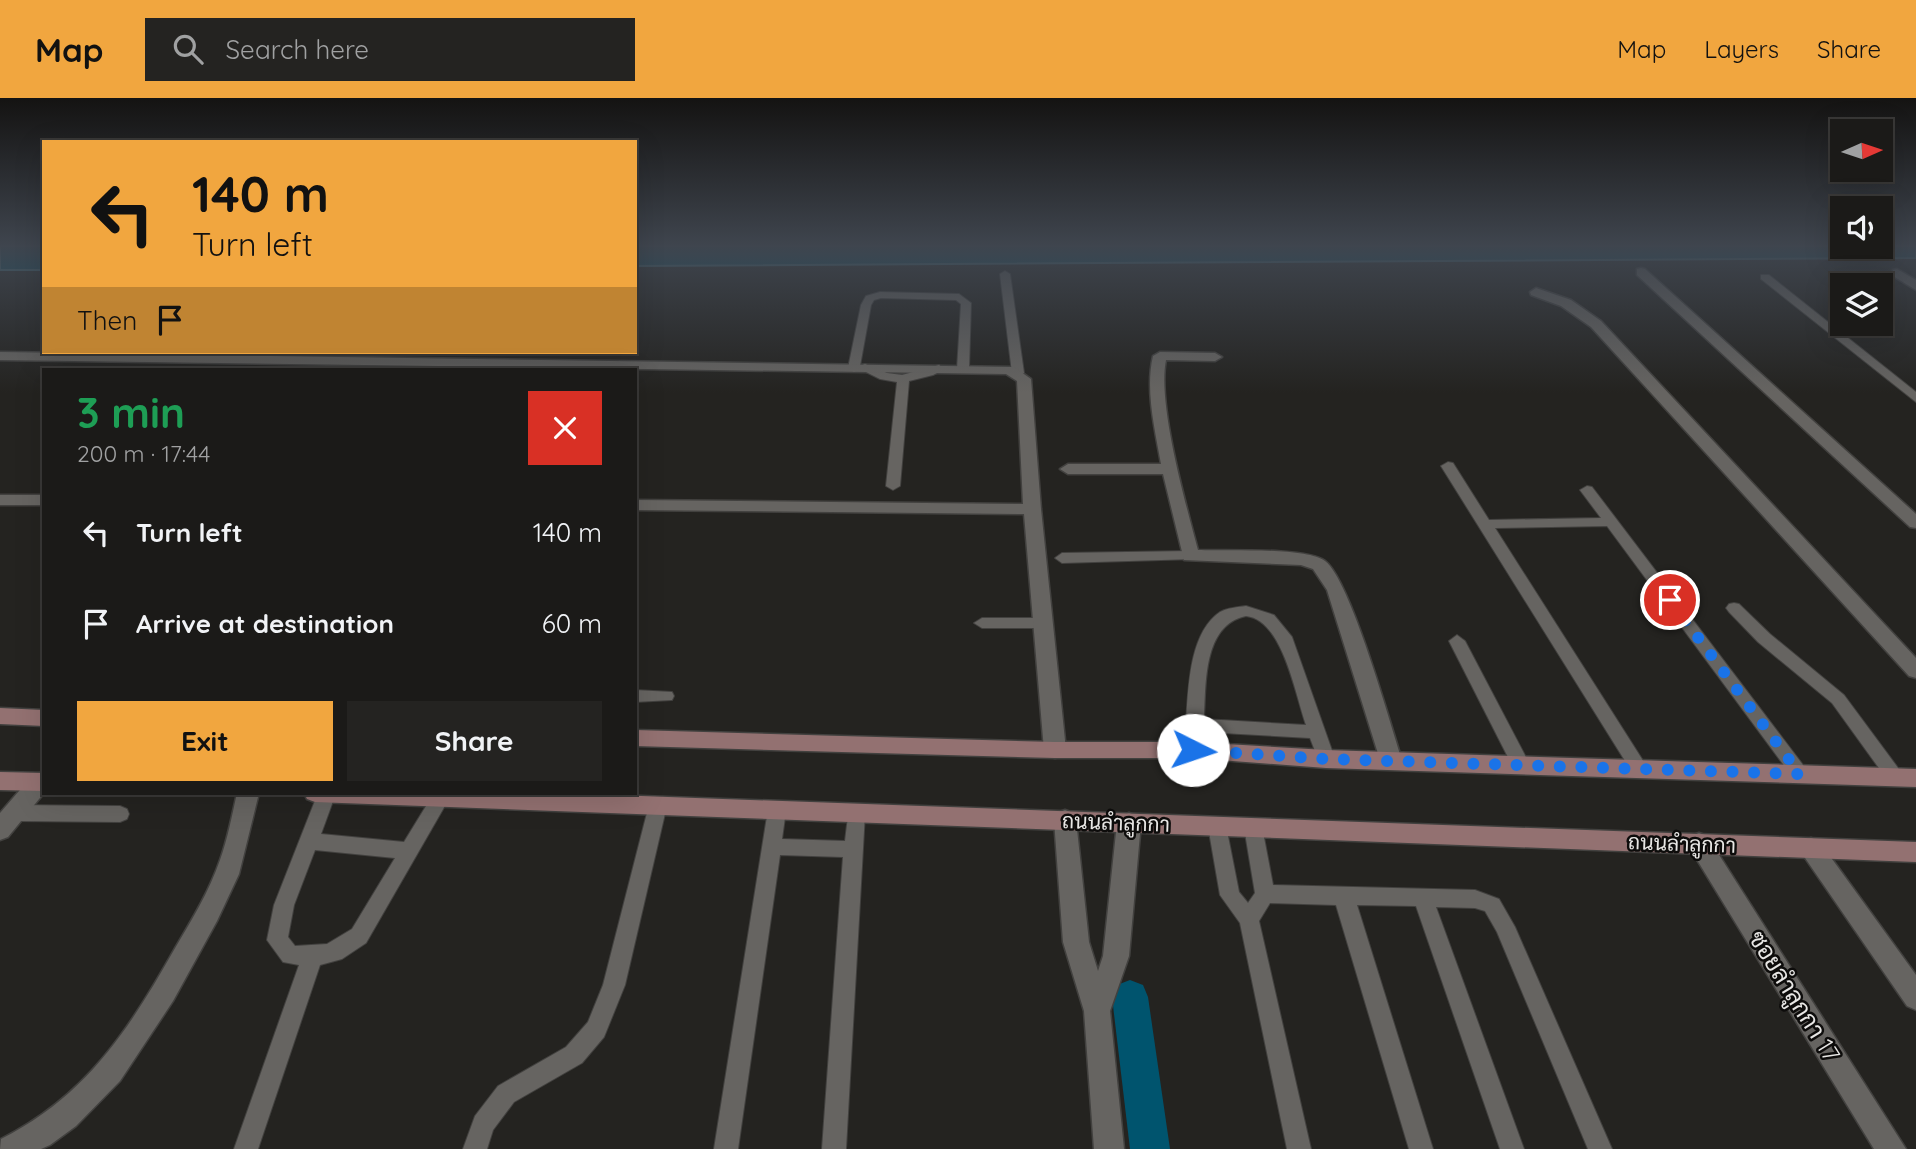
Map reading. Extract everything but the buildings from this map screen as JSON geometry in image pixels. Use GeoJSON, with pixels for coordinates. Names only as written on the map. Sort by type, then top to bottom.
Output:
{"type":"FeatureCollection","features":[{"type":"Feature","properties":{"kind":"main road"},"geometry":{"type":"LineString","coordinates":[[0,716],[42,718]]}},
{"type":"Feature","properties":{"kind":"main road"},"geometry":{"type":"LineString","coordinates":[[637,737],[1055,750],[1193,750],[1326,759],[1638,767],[1906,778]]}},
{"type":"Feature","properties":{"kind":"main road"},"geometry":{"type":"LineString","coordinates":[[0,781],[42,782]]}},
{"type":"Feature","properties":{"kind":"main road","name":"ถนนลำลูกกา"},"geometry":{"type":"LineString","coordinates":[[384,795],[1915,854]]}},
{"type":"Feature","properties":{"kind":"street"},"geometry":{"type":"LineString","coordinates":[[1544,295],[1566,303],[1596,324],[1916,671]]}},
{"type":"Feature","properties":{"kind":"street"},"geometry":{"type":"LineString","coordinates":[[1666,295],[1916,523]]}},
{"type":"Feature","properties":{"kind":"street"},"geometry":{"type":"LineString","coordinates":[[0,356],[39,351]]}},
{"type":"Feature","properties":{"kind":"street"},"geometry":{"type":"LineString","coordinates":[[109,354],[366,365],[963,369],[1009,370],[1018,373],[1024,379],[1032,509],[1055,750]]}},
{"type":"Feature","properties":{"kind":"street"},"geometry":{"type":"LineString","coordinates":[[1214,357],[1160,356],[1155,373],[1189,556],[1303,559],[1319,565],[1336,589],[1391,760]]}},
{"type":"Feature","properties":{"kind":"street"},"geometry":{"type":"LineString","coordinates":[[1068,469],[1171,469]]}},
{"type":"Feature","properties":{"kind":"street"},"geometry":{"type":"LineString","coordinates":[[0,500],[42,500]]}},
{"type":"Feature","properties":{"kind":"street"},"geometry":{"type":"LineString","coordinates":[[637,505],[1032,509]]}},
{"type":"Feature","properties":{"kind":"street"},"geometry":{"type":"LineString","coordinates":[[7,821],[42,782]]}},
{"type":"Feature","properties":{"kind":"street"},"geometry":{"type":"LineString","coordinates":[[11,1149],[63,1120],[97,1087],[113,1071],[155,1009],[209,913],[228,870],[247,795]]}},
{"type":"Feature","properties":{"kind":"street"},"geometry":{"type":"LineString","coordinates":[[1065,820],[1076,942],[1097,1011],[1109,1149]]}},
{"type":"Feature","properties":{"kind":"street"},"geometry":{"type":"LineString","coordinates":[[1097,1011],[1116,956],[1129,822]]}},
{"type":"Feature","properties":{"kind":"street","name":"ซอยลำลูกกา 17"},"geometry":{"type":"LineString","coordinates":[[1699,844],[1891,1149]]}},
{"type":"Feature","properties":{"kind":"street"},"geometry":{"type":"LineString","coordinates":[[1811,848],[1916,997]]}},
{"type":"Feature","properties":{"kind":"lane"},"geometry":{"type":"LineString","coordinates":[[880,295],[870,298],[866,305],[859,368],[883,377],[903,379],[919,377],[939,369]]}},
{"type":"Feature","properties":{"kind":"lane"},"geometry":{"type":"LineString","coordinates":[[883,295],[950,296],[966,303],[963,369]]}},
{"type":"Feature","properties":{"kind":"lane"},"geometry":{"type":"LineString","coordinates":[[1008,295],[1018,373]]}},
{"type":"Feature","properties":{"kind":"lane"},"geometry":{"type":"LineString","coordinates":[[1788,295],[1916,398]]}},
{"type":"Feature","properties":{"kind":"lane"},"geometry":{"type":"LineString","coordinates":[[893,486],[903,379]]}},
{"type":"Feature","properties":{"kind":"lane"},"geometry":{"type":"LineString","coordinates":[[1448,466],[1638,767]]}},
{"type":"Feature","properties":{"kind":"lane"},"geometry":{"type":"LineString","coordinates":[[1587,490],[1800,774]]}},
{"type":"Feature","properties":{"kind":"lane"},"geometry":{"type":"LineString","coordinates":[[1486,524],[1611,522]]}},
{"type":"Feature","properties":{"kind":"lane"},"geometry":{"type":"LineString","coordinates":[[1062,558],[1189,556]]}},
{"type":"Feature","properties":{"kind":"lane"},"geometry":{"type":"LineString","coordinates":[[1734,608],[1764,638],[1838,699],[1906,778]]}},
{"type":"Feature","properties":{"kind":"lane"},"geometry":{"type":"LineString","coordinates":[[1193,750],[1198,725],[1200,658],[1209,634],[1224,615],[1248,611],[1264,614],[1276,623],[1284,637],[1326,759]]}},
{"type":"Feature","properties":{"kind":"lane"},"geometry":{"type":"LineString","coordinates":[[982,623],[1043,623]]}},
{"type":"Feature","properties":{"kind":"lane"},"geometry":{"type":"LineString","coordinates":[[1457,641],[1521,765]]}},
{"type":"Feature","properties":{"kind":"lane"},"geometry":{"type":"LineString","coordinates":[[637,696],[666,696]]}},
{"type":"Feature","properties":{"kind":"lane"},"geometry":{"type":"LineString","coordinates":[[1198,725],[1317,732]]}},
{"type":"Feature","properties":{"kind":"lane"},"geometry":{"type":"LineString","coordinates":[[326,795],[284,905],[277,940],[290,955],[312,957],[339,952],[359,936],[441,797]]}},
{"type":"Feature","properties":{"kind":"lane"},"geometry":{"type":"LineString","coordinates":[[475,1149],[483,1124],[506,1094],[574,1055],[596,1029],[614,985],[658,805]]}},
{"type":"Feature","properties":{"kind":"lane"},"geometry":{"type":"LineString","coordinates":[[726,1149],[778,810]]}},
{"type":"Feature","properties":{"kind":"lane"},"geometry":{"type":"LineString","coordinates":[[834,1149],[856,813]]}},
{"type":"Feature","properties":{"kind":"lane"},"geometry":{"type":"LineString","coordinates":[[7,821],[120,814]]}},
{"type":"Feature","properties":{"kind":"lane"},"geometry":{"type":"LineString","coordinates":[[1217,826],[1230,895],[1249,920],[1299,1149]]}},
{"type":"Feature","properties":{"kind":"lane"},"geometry":{"type":"LineString","coordinates":[[1249,920],[1265,894],[1253,827]]}},
{"type":"Feature","properties":{"kind":"lane"},"geometry":{"type":"LineString","coordinates":[[309,841],[410,851]]}},
{"type":"Feature","properties":{"kind":"lane"},"geometry":{"type":"LineString","coordinates":[[772,847],[853,849]]}},
{"type":"Feature","properties":{"kind":"lane"},"geometry":{"type":"LineString","coordinates":[[1265,894],[1485,900],[1498,912],[1600,1149]]}},
{"type":"Feature","properties":{"kind":"lane"},"geometry":{"type":"LineString","coordinates":[[1344,897],[1421,1149]]}},
{"type":"Feature","properties":{"kind":"lane"},"geometry":{"type":"LineString","coordinates":[[1423,898],[1512,1149]]}},
{"type":"Feature","properties":{"kind":"lane"},"geometry":{"type":"LineString","coordinates":[[246,1149],[312,957]]}},
{"type":"Feature","properties":{"kind":"waterway"},"geometry":{"type":"LineString","coordinates":[[1130,997],[1150,1149]]}},
{"type":"Feature","properties":{"kind":"route"},"geometry":{"type":"LineString","coordinates":[[1193,750],[1326,759],[1800,774],[1670,600]]}}]}
